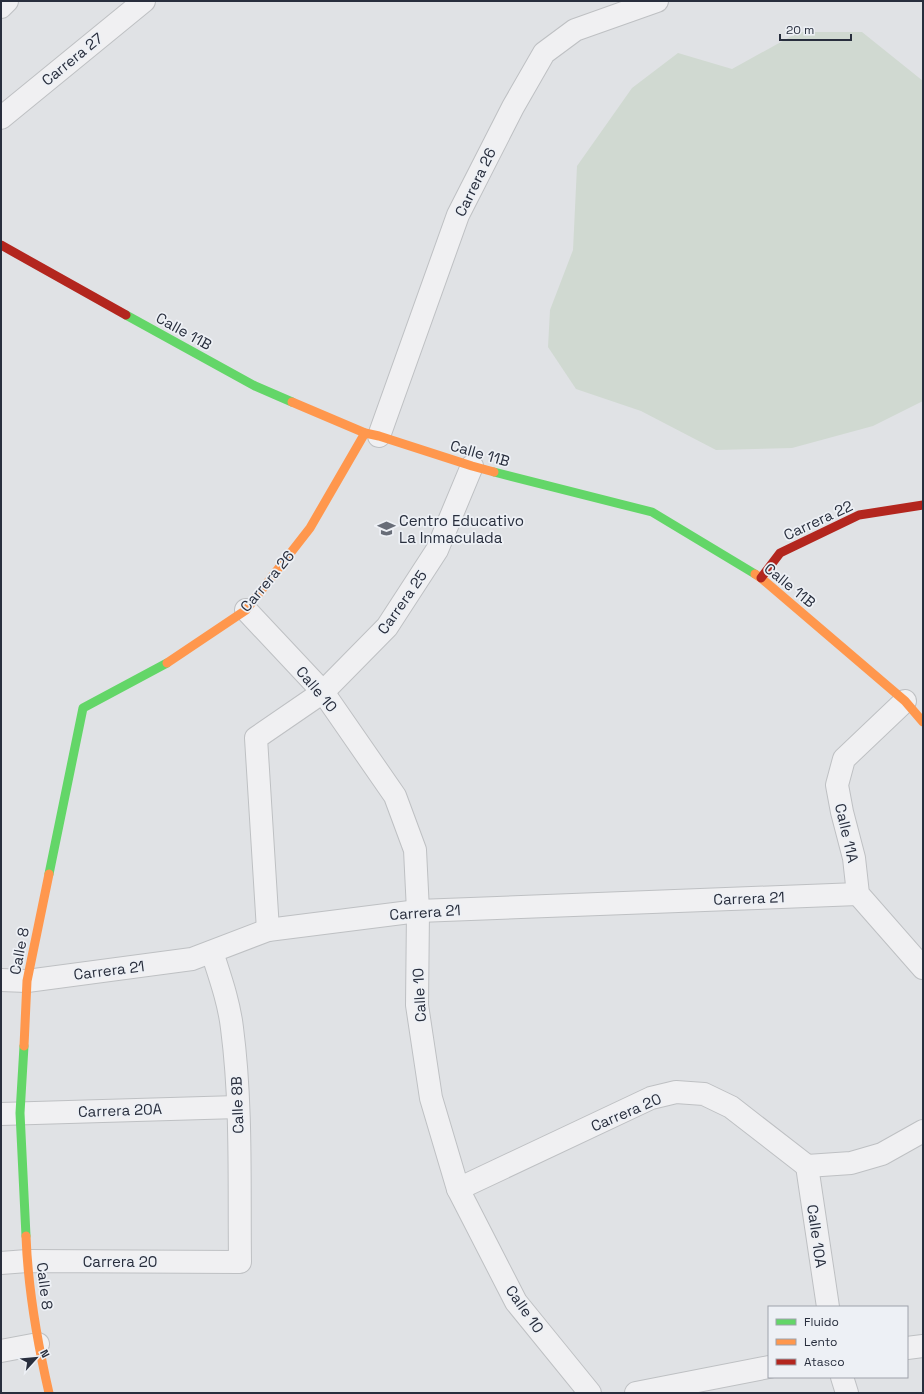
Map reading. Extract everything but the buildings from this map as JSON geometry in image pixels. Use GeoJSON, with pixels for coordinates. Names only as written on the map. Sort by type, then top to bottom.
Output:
{"type":"FeatureCollection","features":[{"type":"Feature","properties":{"kind":"street"},"geometry":{"type":"LineString","coordinates":[[1,7],[7,1]]}},
{"type":"Feature","properties":{"kind":"street","name":"Carrera 27"},"geometry":{"type":"LineString","coordinates":[[1,118],[144,1]]}},
{"type":"Feature","properties":{"kind":"street","name":"Carrera 26"},"geometry":{"type":"LineString","coordinates":[[83,708],[166,664],[246,610],[310,528],[372,435],[458,215],[513,107],[544,53],[575,30],[657,1]]}},
{"type":"Feature","properties":{"kind":"street","name":"Calle 11B"},"geometry":{"type":"LineString","coordinates":[[1,245],[254,386],[372,435],[472,466],[652,512],[761,578],[905,701],[923,722]]}},
{"type":"Feature","properties":{"kind":"street","name":"Carrera 25"},"geometry":{"type":"LineString","coordinates":[[260,933],[256,738],[323,692],[387,627],[437,550],[472,466]]}},
{"type":"Feature","properties":{"kind":"street","name":"Carrera 22"},"geometry":{"type":"LineString","coordinates":[[761,578],[780,553],[859,515],[923,505]]}},
{"type":"Feature","properties":{"kind":"street","name":"Calle 10"},"geometry":{"type":"LineString","coordinates":[[246,610],[323,692],[395,796],[415,850],[418,911],[417,1005],[431,1098],[458,1188],[516,1302],[590,1393]]}},
{"type":"Feature","properties":{"kind":"street","name":"Calle 11A"},"geometry":{"type":"LineString","coordinates":[[858,894],[854,858],[842,812],[837,785],[844,759],[905,701]]}},
{"type":"Feature","properties":{"kind":"street","name":"Calle 8"},"geometry":{"type":"LineString","coordinates":[[49,1393],[38,1344],[27,1261],[11,1114],[27,981],[83,708]]}},
{"type":"Feature","properties":{"kind":"street"},"geometry":{"type":"LineString","coordinates":[[858,894],[923,968]]}},
{"type":"Feature","properties":{"kind":"street","name":"Carrera 21"},"geometry":{"type":"LineString","coordinates":[[1,980],[27,981],[192,959],[260,933],[418,911],[858,894]]}},
{"type":"Feature","properties":{"kind":"street","name":"Calle 8B"},"geometry":{"type":"LineString","coordinates":[[222,948],[223,985],[232,1027],[238,1107],[240,1262]]}},
{"type":"Feature","properties":{"kind":"street","name":"Carrera 20"},"geometry":{"type":"LineString","coordinates":[[458,1188],[651,1098],[676,1092],[704,1094],[731,1108],[807,1166]]}},
{"type":"Feature","properties":{"kind":"street","name":"Carrera 20A"},"geometry":{"type":"LineString","coordinates":[[11,1114],[238,1107]]}},
{"type":"Feature","properties":{"kind":"street"},"geometry":{"type":"LineString","coordinates":[[807,1166],[851,1163],[882,1154],[923,1131]]}},
{"type":"Feature","properties":{"kind":"street","name":"Calle 10A"},"geometry":{"type":"LineString","coordinates":[[807,1166],[828,1306]]}},
{"type":"Feature","properties":{"kind":"street","name":"Carrera 20"},"geometry":{"type":"LineString","coordinates":[[1,1263],[27,1261],[240,1262]]}},
{"type":"Feature","properties":{"kind":"street"},"geometry":{"type":"LineString","coordinates":[[1,1351],[38,1344]]}},
{"type":"Feature","properties":{"kind":"street"},"geometry":{"type":"LineString","coordinates":[[908,1348],[923,1346]]}},
{"type":"Feature","properties":{"kind":"street"},"geometry":{"type":"LineString","coordinates":[[636,1393],[768,1367]]}},
{"type":"Feature","properties":{"kind":"street"},"geometry":{"type":"LineString","coordinates":[[842,1378],[847,1393]]}},
{"type":"Feature","properties":{"kind":"shaded area"},"geometry":{"type":"Polygon","coordinates":[[[799,32],[862,32],[923,81],[923,401],[873,426],[792,448],[716,450],[641,411],[576,389],[548,347],[550,310],[573,250],[577,166],[632,88],[678,53],[732,69],[799,32]]]}},
{"type":"Feature","properties":{"kind":"traffic: fast"},"geometry":{"type":"LineString","coordinates":[[126,315],[255,386],[292,402]]}},
{"type":"Feature","properties":{"kind":"traffic: fast"},"geometry":{"type":"LineString","coordinates":[[494,472],[652,512],[755,574]]}},
{"type":"Feature","properties":{"kind":"traffic: fast"},"geometry":{"type":"LineString","coordinates":[[49,874],[83,708],[167,663]]}},
{"type":"Feature","properties":{"kind":"traffic: fast"},"geometry":{"type":"LineString","coordinates":[[24,1046],[20,1113],[26,1236]]}},
{"type":"Feature","properties":{"kind":"traffic: slow"},"geometry":{"type":"LineString","coordinates":[[292,402],[365,433],[494,472]]}},
{"type":"Feature","properties":{"kind":"traffic: slow"},"geometry":{"type":"LineString","coordinates":[[167,663],[246,610],[310,528],[365,433]]}},
{"type":"Feature","properties":{"kind":"traffic: slow"},"geometry":{"type":"LineString","coordinates":[[755,574],[905,701],[923,722]]}},
{"type":"Feature","properties":{"kind":"traffic: slow"},"geometry":{"type":"LineString","coordinates":[[24,1046],[27,981],[49,874]]}},
{"type":"Feature","properties":{"kind":"traffic: slow"},"geometry":{"type":"LineString","coordinates":[[26,1236],[34,1315],[49,1393]]}},
{"type":"Feature","properties":{"kind":"traffic: jam"},"geometry":{"type":"LineString","coordinates":[[1,245],[126,315]]}},
{"type":"Feature","properties":{"kind":"traffic: jam"},"geometry":{"type":"LineString","coordinates":[[761,578],[780,553],[859,515],[923,505]]}},
{"type":"Feature","properties":{"kind":"place","name":"Centro Educativo La Inmaculada"},"geometry":{"type":"Point","coordinates":[386,529]}}]}
